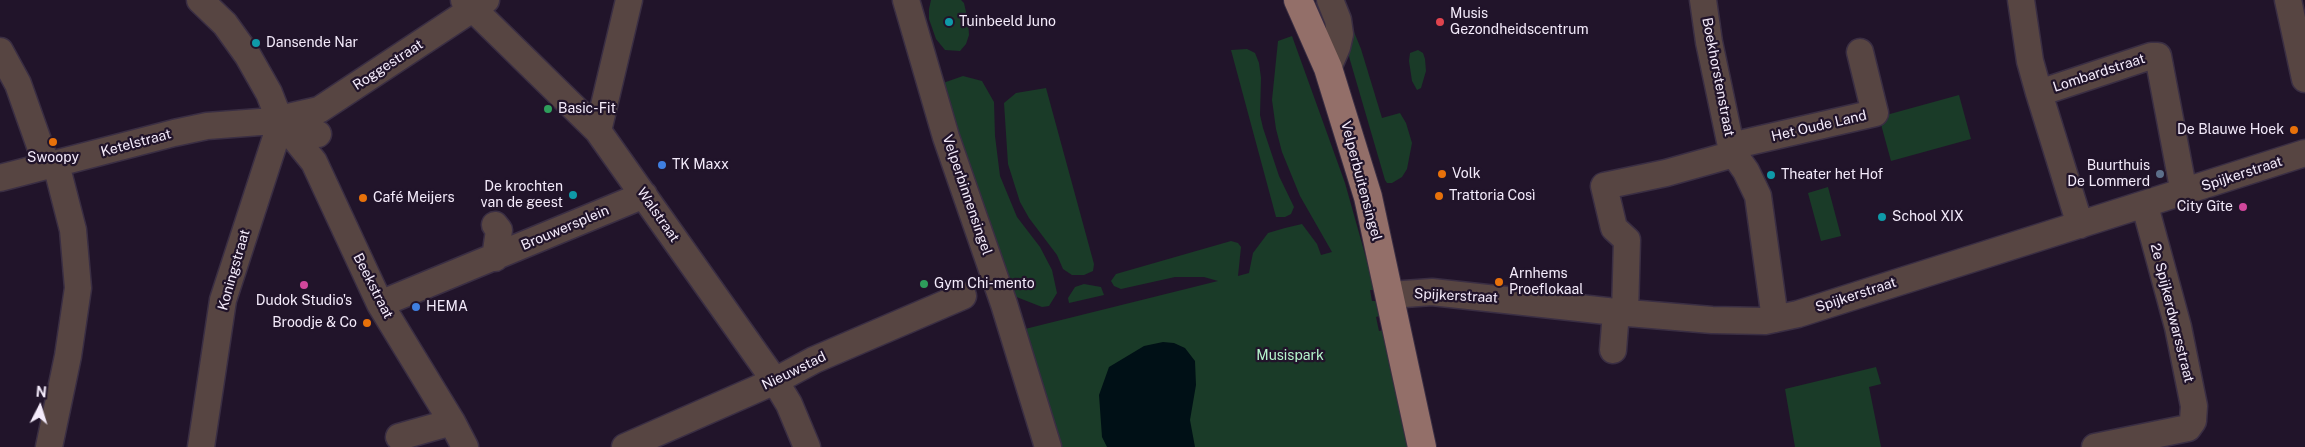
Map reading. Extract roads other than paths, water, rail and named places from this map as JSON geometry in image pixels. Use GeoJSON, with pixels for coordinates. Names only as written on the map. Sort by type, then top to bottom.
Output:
{"type":"FeatureCollection","features":[{"type":"Feature","properties":{"kind":"main road","name":"Velperbuitensingel"},"geometry":{"type":"LineString","coordinates":[[1298,0],[1328,68],[1368,197],[1422,447]]}},
{"type":"Feature","properties":{"kind":"street","name":"Beekstraat"},"geometry":{"type":"LineString","coordinates":[[200,0],[225,24],[248,56],[270,93],[281,122],[314,162],[380,304],[452,422],[465,447]]}},
{"type":"Feature","properties":{"kind":"street"},"geometry":{"type":"LineString","coordinates":[[598,131],[629,0]]}},
{"type":"Feature","properties":{"kind":"street","name":"Velperbinnensingel"},"geometry":{"type":"LineString","coordinates":[[906,0],[946,137],[1004,304],[1048,447]]}},
{"type":"Feature","properties":{"kind":"street"},"geometry":{"type":"LineString","coordinates":[[1328,68],[1340,34],[1338,20],[1330,0]]}},
{"type":"Feature","properties":{"kind":"street","name":"Boekhorstenstraat"},"geometry":{"type":"LineString","coordinates":[[1703,0],[1709,42],[1733,150],[1746,170],[1758,196],[1775,319]]}},
{"type":"Feature","properties":{"kind":"street"},"geometry":{"type":"LineString","coordinates":[[2021,0],[2030,61],[2039,93]]}},
{"type":"Feature","properties":{"kind":"street"},"geometry":{"type":"LineString","coordinates":[[2288,0],[2305,79]]}},
{"type":"Feature","properties":{"kind":"street","name":"Roggestraat"},"geometry":{"type":"LineString","coordinates":[[281,122],[319,110],[475,3]]}},
{"type":"Feature","properties":{"kind":"street","name":"Walstraat"},"geometry":{"type":"LineString","coordinates":[[475,3],[598,131],[775,381],[790,404],[807,447]]}},
{"type":"Feature","properties":{"kind":"street"},"geometry":{"type":"LineString","coordinates":[[0,51],[18,84],[51,165],[73,230],[78,288],[68,356],[49,447]]}},
{"type":"Feature","properties":{"kind":"street","name":"Het Oude Land"},"geometry":{"type":"LineString","coordinates":[[1733,150],[1875,112],[1860,52]]}},
{"type":"Feature","properties":{"kind":"street","name":"Lombardstraat"},"geometry":{"type":"LineString","coordinates":[[2080,225],[2039,93],[2151,56],[2158,56],[2184,193]]}},
{"type":"Feature","properties":{"kind":"street"},"geometry":{"type":"LineString","coordinates":[[281,122],[318,134]]}},
{"type":"Feature","properties":{"kind":"street","name":"Ketelstraat"},"geometry":{"type":"LineString","coordinates":[[0,178],[207,126],[281,122]]}},
{"type":"Feature","properties":{"kind":"street","name":"Koningstraat"},"geometry":{"type":"LineString","coordinates":[[201,447],[223,300],[281,122]]}},
{"type":"Feature","properties":{"kind":"street","name":"Boekhorstenstraat"},"geometry":{"type":"LineString","coordinates":[[1620,312],[1627,240],[1614,228],[1604,186],[1666,172],[1733,150]]}},
{"type":"Feature","properties":{"kind":"street","name":"Spijkerstraat"},"geometry":{"type":"LineString","coordinates":[[1390,295],[1432,292],[1620,312],[1749,322],[1775,319],[1798,314],[2145,206],[2305,153]]}},
{"type":"Feature","properties":{"kind":"street","name":"Brouwersplein"},"geometry":{"type":"LineString","coordinates":[[380,304],[644,195]]}},
{"type":"Feature","properties":{"kind":"street","name":"2e Spijkerdwarsstraat"},"geometry":{"type":"LineString","coordinates":[[2095,447],[2188,428],[2193,421],[2194,406],[2178,328],[2145,206]]}},
{"type":"Feature","properties":{"kind":"street"},"geometry":{"type":"LineString","coordinates":[[490,260],[499,230],[495,226]]}},
{"type":"Feature","properties":{"kind":"street","name":"Nieuwstad"},"geometry":{"type":"LineString","coordinates":[[625,447],[775,381],[814,360],[963,296]]}},
{"type":"Feature","properties":{"kind":"street"},"geometry":{"type":"LineString","coordinates":[[1613,350],[1620,312]]}},
{"type":"Feature","properties":{"kind":"street"},"geometry":{"type":"LineString","coordinates":[[399,437],[452,422]]}},
{"type":"Feature","properties":{"kind":"place","name":"Tuinbeeld Juno"},"geometry":{"type":"Point","coordinates":[949,22]}},
{"type":"Feature","properties":{"kind":"place","name":"Musis Gezondheidscentrum"},"geometry":{"type":"Point","coordinates":[1440,22]}},
{"type":"Feature","properties":{"kind":"place","name":"Dansende Nar"},"geometry":{"type":"Point","coordinates":[256,43]}},
{"type":"Feature","properties":{"kind":"place","name":"Basic-Fit"},"geometry":{"type":"Point","coordinates":[548,109]}},
{"type":"Feature","properties":{"kind":"place","name":"De Blauwe Hoek"},"geometry":{"type":"Point","coordinates":[2294,130]}},
{"type":"Feature","properties":{"kind":"place","name":"Swoopy"},"geometry":{"type":"Point","coordinates":[53,142]}},
{"type":"Feature","properties":{"kind":"place","name":"TK Maxx"},"geometry":{"type":"Point","coordinates":[662,165]}},
{"type":"Feature","properties":{"kind":"place","name":"Volk"},"geometry":{"type":"Point","coordinates":[1442,174]}},
{"type":"Feature","properties":{"kind":"place","name":"Buurthuis De Lommerd"},"geometry":{"type":"Point","coordinates":[2160,174]}},
{"type":"Feature","properties":{"kind":"place","name":"Theater het Hof"},"geometry":{"type":"Point","coordinates":[1771,175]}},
{"type":"Feature","properties":{"kind":"place","name":"De krochten van de geest"},"geometry":{"type":"Point","coordinates":[573,195]}},
{"type":"Feature","properties":{"kind":"place","name":"Trattoria Così"},"geometry":{"type":"Point","coordinates":[1439,196]}},
{"type":"Feature","properties":{"kind":"place","name":"Café Meijers"},"geometry":{"type":"Point","coordinates":[363,198]}},
{"type":"Feature","properties":{"kind":"place","name":"City Gîte"},"geometry":{"type":"Point","coordinates":[2243,207]}},
{"type":"Feature","properties":{"kind":"place","name":"School XIX"},"geometry":{"type":"Point","coordinates":[1882,217]}},
{"type":"Feature","properties":{"kind":"place","name":"Arnhems Proeflokaal"},"geometry":{"type":"Point","coordinates":[1499,282]}},
{"type":"Feature","properties":{"kind":"place","name":"Gym Chi-mento"},"geometry":{"type":"Point","coordinates":[924,284]}},
{"type":"Feature","properties":{"kind":"place","name":"Dudok Studio's"},"geometry":{"type":"Point","coordinates":[304,285]}},
{"type":"Feature","properties":{"kind":"place","name":"HEMA"},"geometry":{"type":"Point","coordinates":[416,307]}},
{"type":"Feature","properties":{"kind":"place","name":"Broodje & Co"},"geometry":{"type":"Point","coordinates":[367,323]}},
{"type":"Feature","properties":{"kind":"park label","name":"Musispark"},"geometry":{"type":"Point","coordinates":[1290,356]}}]}
